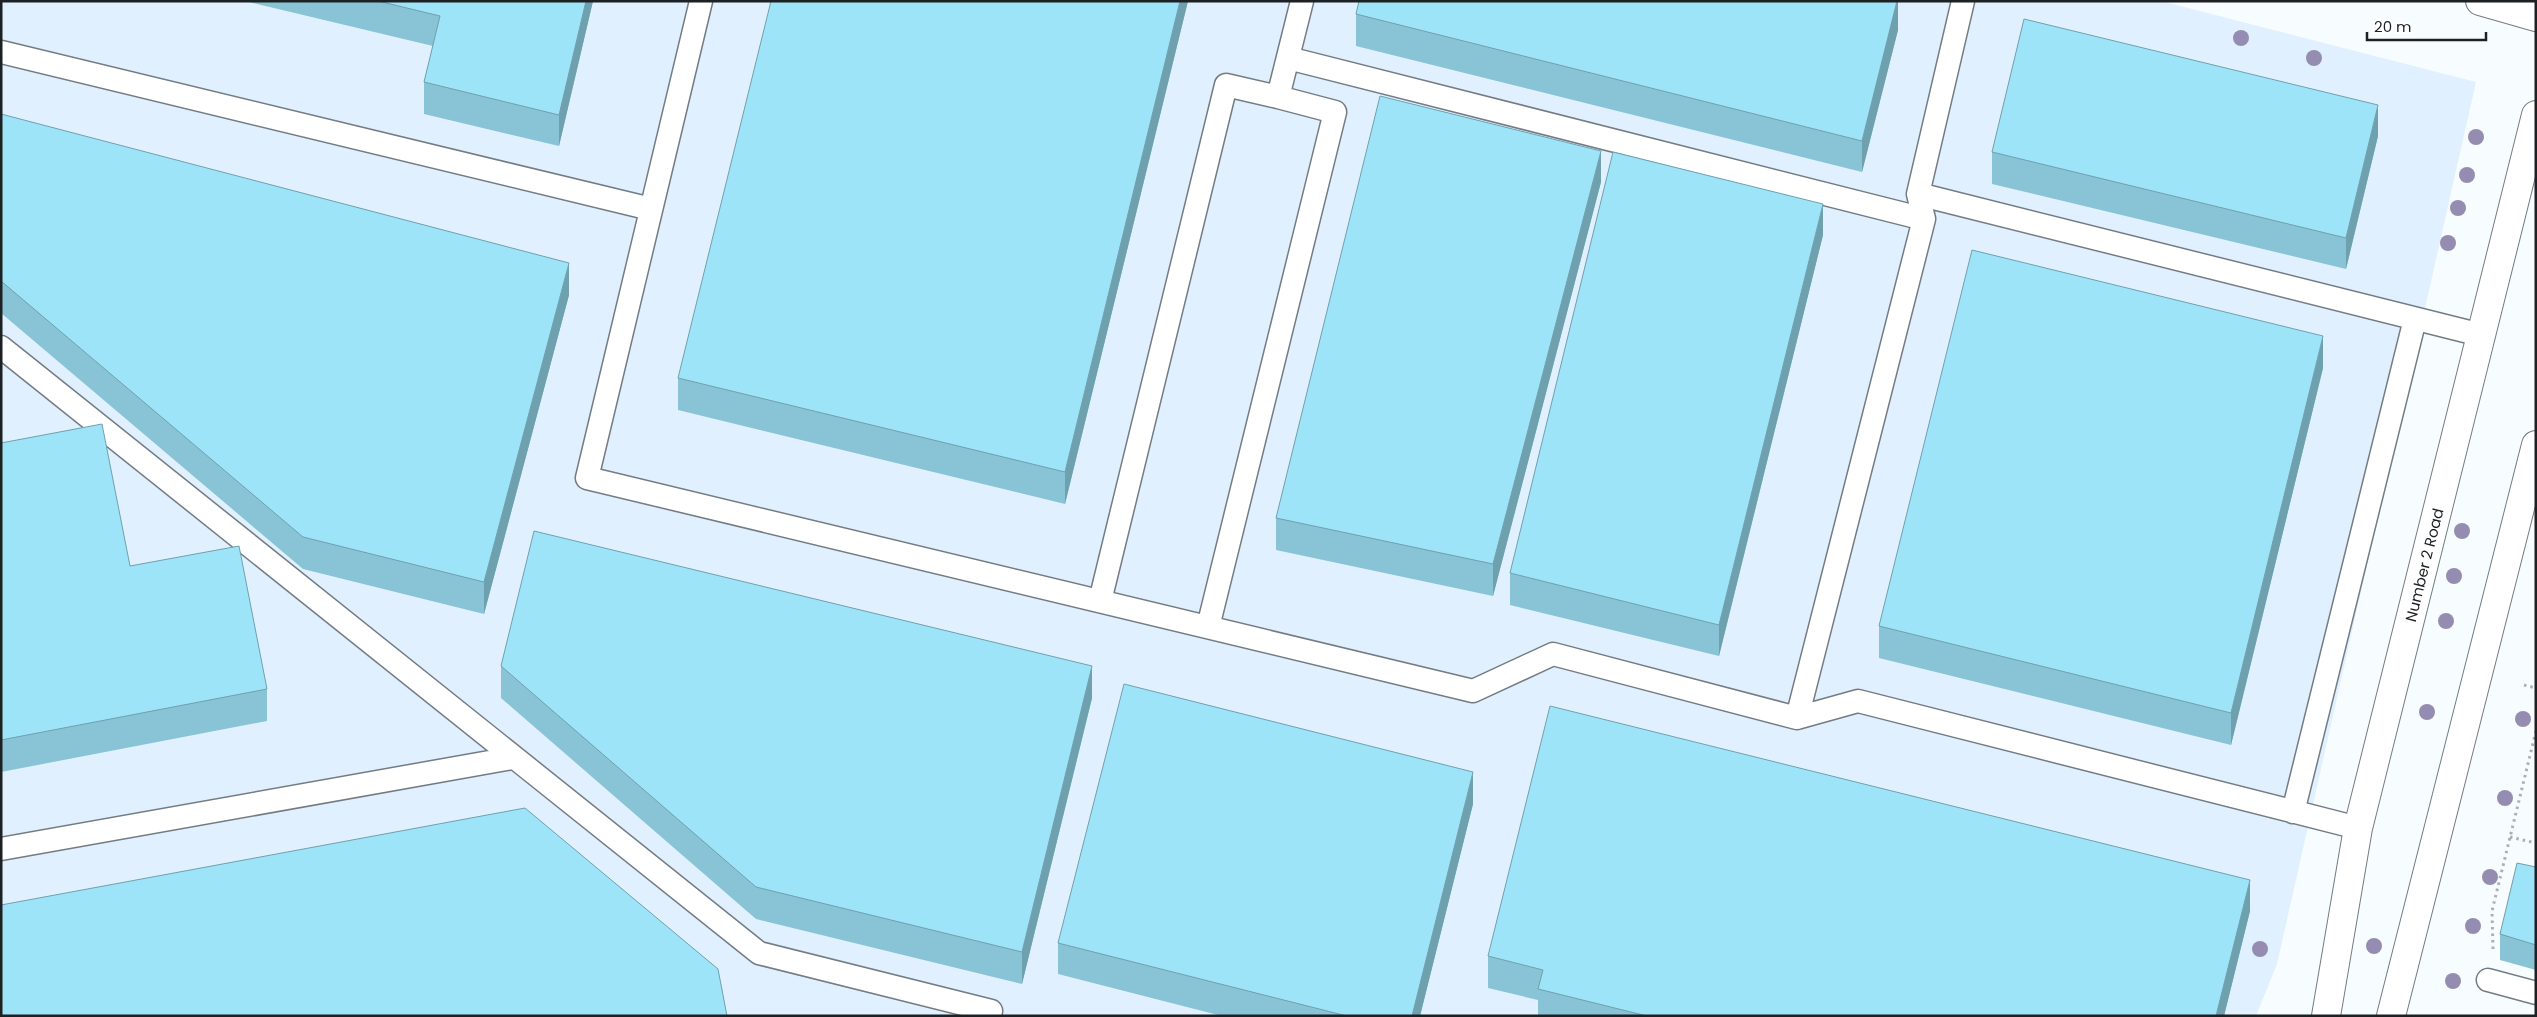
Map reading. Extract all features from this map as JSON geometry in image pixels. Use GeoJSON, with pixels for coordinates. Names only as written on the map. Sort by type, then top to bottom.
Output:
{"type":"FeatureCollection","features":[{"type":"Feature","properties":{"kind":"main road"},"geometry":{"type":"LineString","coordinates":[[2480,1],[2536,17]]}},
{"type":"Feature","properties":{"kind":"main road","name":"Number 2 Road"},"geometry":{"type":"LineString","coordinates":[[2326,1015],[2358,828],[2536,115]]}},
{"type":"Feature","properties":{"kind":"main road"},"geometry":{"type":"LineString","coordinates":[[2391,1016],[2536,445]]}},
{"type":"Feature","properties":{"kind":"lane"},"geometry":{"type":"LineString","coordinates":[[701,1],[587,478],[1473,691],[1553,654],[1797,718],[1858,701],[2358,828]]}},
{"type":"Feature","properties":{"kind":"lane"},"geometry":{"type":"LineString","coordinates":[[1278,97],[1302,1]]}},
{"type":"Feature","properties":{"kind":"lane"},"geometry":{"type":"LineString","coordinates":[[1797,718],[1924,219],[1918,194],[1963,1]]}},
{"type":"Feature","properties":{"kind":"lane"},"geometry":{"type":"LineString","coordinates":[[1,52],[651,209]]}},
{"type":"Feature","properties":{"kind":"lane"},"geometry":{"type":"LineString","coordinates":[[1288,58],[1924,219]]}},
{"type":"Feature","properties":{"kind":"lane"},"geometry":{"type":"LineString","coordinates":[[1100,602],[1226,85],[1278,97],[1335,112],[1208,627]]}},
{"type":"Feature","properties":{"kind":"lane"},"geometry":{"type":"LineString","coordinates":[[1918,194],[2480,335]]}},
{"type":"Feature","properties":{"kind":"lane"},"geometry":{"type":"LineString","coordinates":[[2293,812],[2415,319]]}},
{"type":"Feature","properties":{"kind":"lane"},"geometry":{"type":"LineString","coordinates":[[1,347],[758,954],[991,1011]]}},
{"type":"Feature","properties":{"kind":"lane"},"geometry":{"type":"LineString","coordinates":[[1,849],[512,758]]}},
{"type":"Feature","properties":{"kind":"lane"},"geometry":{"type":"LineString","coordinates":[[2488,980],[2536,993]]}},
{"type":"Feature","properties":{"kind":"path"},"geometry":{"type":"LineString","coordinates":[[2524,685],[2536,688]]}},
{"type":"Feature","properties":{"kind":"path"},"geometry":{"type":"LineString","coordinates":[[2488,980],[2494,958],[2492,911],[2536,731]]}},
{"type":"Feature","properties":{"kind":"path"},"geometry":{"type":"LineString","coordinates":[[2510,837],[2536,844]]}},
{"type":"Feature","properties":{"kind":"shaded area"},"geometry":{"type":"Polygon","coordinates":[[[1,1],[2161,1],[2476,82],[2277,964],[2256,1016],[1,1016],[1,1]]]}},
{"type":"Feature","properties":{"kind":"building"},"geometry":{"type":"Polygon","coordinates":[[[378,1],[586,1],[559,115],[424,82],[440,16],[378,1]]]}},
{"type":"Feature","properties":{"kind":"building"},"geometry":{"type":"Polygon","coordinates":[[[771,1],[1180,1],[1065,472],[678,378],[771,1]]]}},
{"type":"Feature","properties":{"kind":"building"},"geometry":{"type":"Polygon","coordinates":[[[1359,1],[1897,1],[1862,141],[1356,14],[1359,1]]]}},
{"type":"Feature","properties":{"kind":"building"},"geometry":{"type":"Polygon","coordinates":[[[2024,19],[2378,105],[2346,238],[1992,152],[2024,19]]]}},
{"type":"Feature","properties":{"kind":"building"},"geometry":{"type":"Polygon","coordinates":[[[1380,96],[1601,151],[1493,564],[1276,518],[1380,96]]]}},
{"type":"Feature","properties":{"kind":"building"},"geometry":{"type":"Polygon","coordinates":[[[1,114],[569,263],[484,582],[303,537],[1,281],[1,114]]]}},
{"type":"Feature","properties":{"kind":"building"},"geometry":{"type":"Polygon","coordinates":[[[1613,152],[1823,204],[1719,625],[1510,573],[1613,152]]]}},
{"type":"Feature","properties":{"kind":"building"},"geometry":{"type":"Polygon","coordinates":[[[1972,250],[2323,336],[2231,713],[1879,626],[1972,250]]]}},
{"type":"Feature","properties":{"kind":"building"},"geometry":{"type":"Polygon","coordinates":[[[102,424],[130,566],[239,546],[267,689],[1,740],[1,443],[102,424]]]}},
{"type":"Feature","properties":{"kind":"building"},"geometry":{"type":"Polygon","coordinates":[[[534,531],[1092,666],[1022,952],[756,887],[501,666],[534,531]]]}},
{"type":"Feature","properties":{"kind":"building"},"geometry":{"type":"Polygon","coordinates":[[[1124,684],[1473,772],[1412,1016],[1347,1016],[1058,943],[1124,684]]]}},
{"type":"Feature","properties":{"kind":"building"},"geometry":{"type":"Polygon","coordinates":[[[1550,706],[2250,880],[2216,1016],[1647,1016],[1538,989],[1543,970],[1488,956],[1550,706]]]}},
{"type":"Feature","properties":{"kind":"building"},"geometry":{"type":"Polygon","coordinates":[[[525,808],[718,969],[727,1016],[1,1016],[1,905],[525,808]]]}},
{"type":"Feature","properties":{"kind":"building"},"geometry":{"type":"Polygon","coordinates":[[[2517,863],[2536,867],[2536,945],[2500,934],[2517,863]]]}}]}
